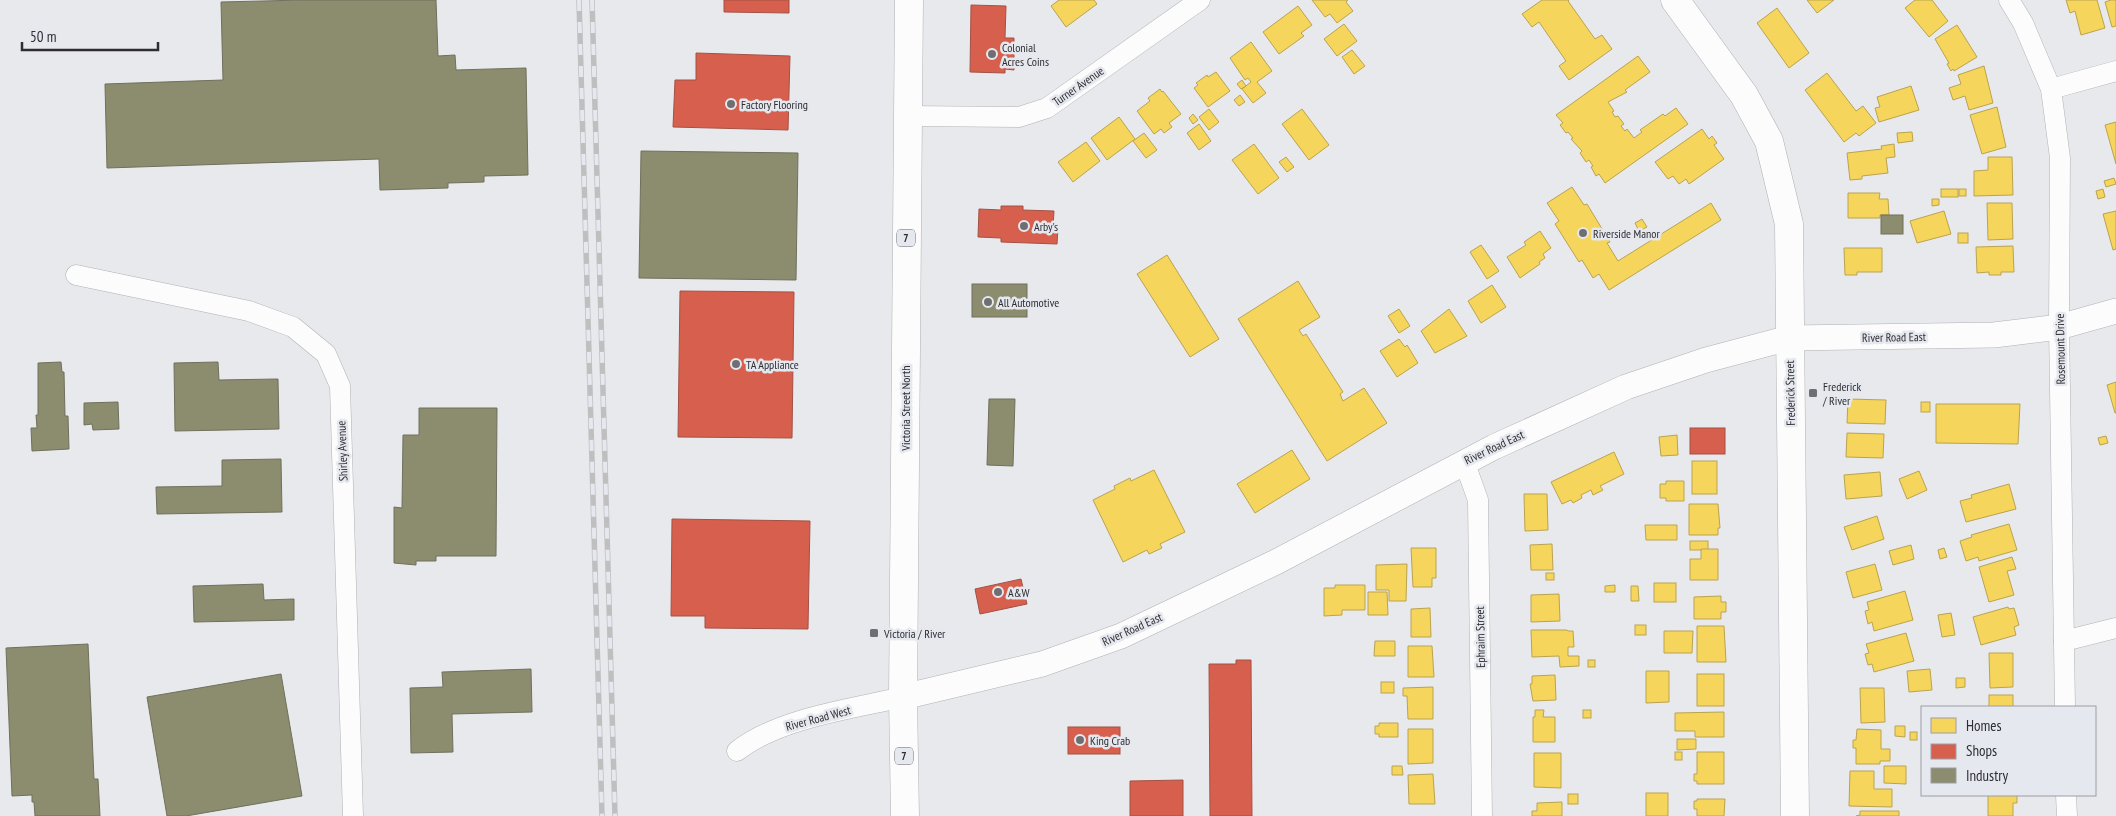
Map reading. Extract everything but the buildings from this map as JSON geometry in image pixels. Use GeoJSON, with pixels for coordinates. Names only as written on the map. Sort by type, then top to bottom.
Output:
{"type":"FeatureCollection","features":[{"type":"Feature","properties":{"kind":"main road","name":"Victoria Street North"},"geometry":{"type":"LineString","coordinates":[[905,816],[903,696],[909,0]]}},
{"type":"Feature","properties":{"kind":"main road","name":"Frederick Street"},"geometry":{"type":"LineString","coordinates":[[1675,0],[1744,95],[1769,141],[1789,224],[1794,816]]}},
{"type":"Feature","properties":{"kind":"street","name":"Turner Avenue"},"geometry":{"type":"LineString","coordinates":[[907,116],[1019,117],[1047,108],[1200,0]]}},
{"type":"Feature","properties":{"kind":"street","name":"Rosemount Drive"},"geometry":{"type":"LineString","coordinates":[[2009,0],[2023,23],[2051,89],[2060,158],[2059,326],[2065,706]]}},
{"type":"Feature","properties":{"kind":"street"},"geometry":{"type":"LineString","coordinates":[[2051,89],[2116,71]]}},
{"type":"Feature","properties":{"kind":"street","name":"Shirley Avenue"},"geometry":{"type":"LineString","coordinates":[[76,275],[249,311],[293,327],[326,354],[340,386],[353,816]]}},
{"type":"Feature","properties":{"kind":"street","name":"River Road East"},"geometry":{"type":"LineString","coordinates":[[903,696],[1042,664],[1121,636],[1276,562],[1464,461],[1626,387],[1706,360],[1789,338],[1994,335],[2059,326],[2116,311]]}},
{"type":"Feature","properties":{"kind":"street","name":"Ephraim Street"},"geometry":{"type":"LineString","coordinates":[[1464,461],[1478,500],[1482,816]]}},
{"type":"Feature","properties":{"kind":"street"},"geometry":{"type":"LineString","coordinates":[[2064,641],[2116,628]]}},
{"type":"Feature","properties":{"kind":"street","name":"River Road West"},"geometry":{"type":"LineString","coordinates":[[737,750],[750,741],[781,727],[903,696]]}},
{"type":"Feature","properties":{"kind":"street"},"geometry":{"type":"LineString","coordinates":[[2066,796],[2067,816]]}},
{"type":"Feature","properties":{"kind":"railway"},"geometry":{"type":"LineString","coordinates":[[579,0],[602,816]]}},
{"type":"Feature","properties":{"kind":"railway"},"geometry":{"type":"LineString","coordinates":[[592,0],[615,816]]}},
{"type":"Feature","properties":{"kind":"place","name":"Colonial Acres Coins"},"geometry":{"type":"Point","coordinates":[992,54]}},
{"type":"Feature","properties":{"kind":"place","name":"Factory Flooring"},"geometry":{"type":"Point","coordinates":[731,104]}},
{"type":"Feature","properties":{"kind":"place","name":"Arby's"},"geometry":{"type":"Point","coordinates":[1024,226]}},
{"type":"Feature","properties":{"kind":"place","name":"Riverside Manor"},"geometry":{"type":"Point","coordinates":[1583,233]}},
{"type":"Feature","properties":{"kind":"place","name":"All Automotive"},"geometry":{"type":"Point","coordinates":[988,302]}},
{"type":"Feature","properties":{"kind":"place","name":"TA Appliance"},"geometry":{"type":"Point","coordinates":[736,364]}},
{"type":"Feature","properties":{"kind":"place","name":"Frederick / River"},"geometry":{"type":"Point","coordinates":[1813,393]}},
{"type":"Feature","properties":{"kind":"place","name":"A&W"},"geometry":{"type":"Point","coordinates":[998,592]}},
{"type":"Feature","properties":{"kind":"place","name":"Victoria / River"},"geometry":{"type":"Point","coordinates":[874,633]}},
{"type":"Feature","properties":{"kind":"place","name":"King Crab"},"geometry":{"type":"Point","coordinates":[1080,740]}}]}
